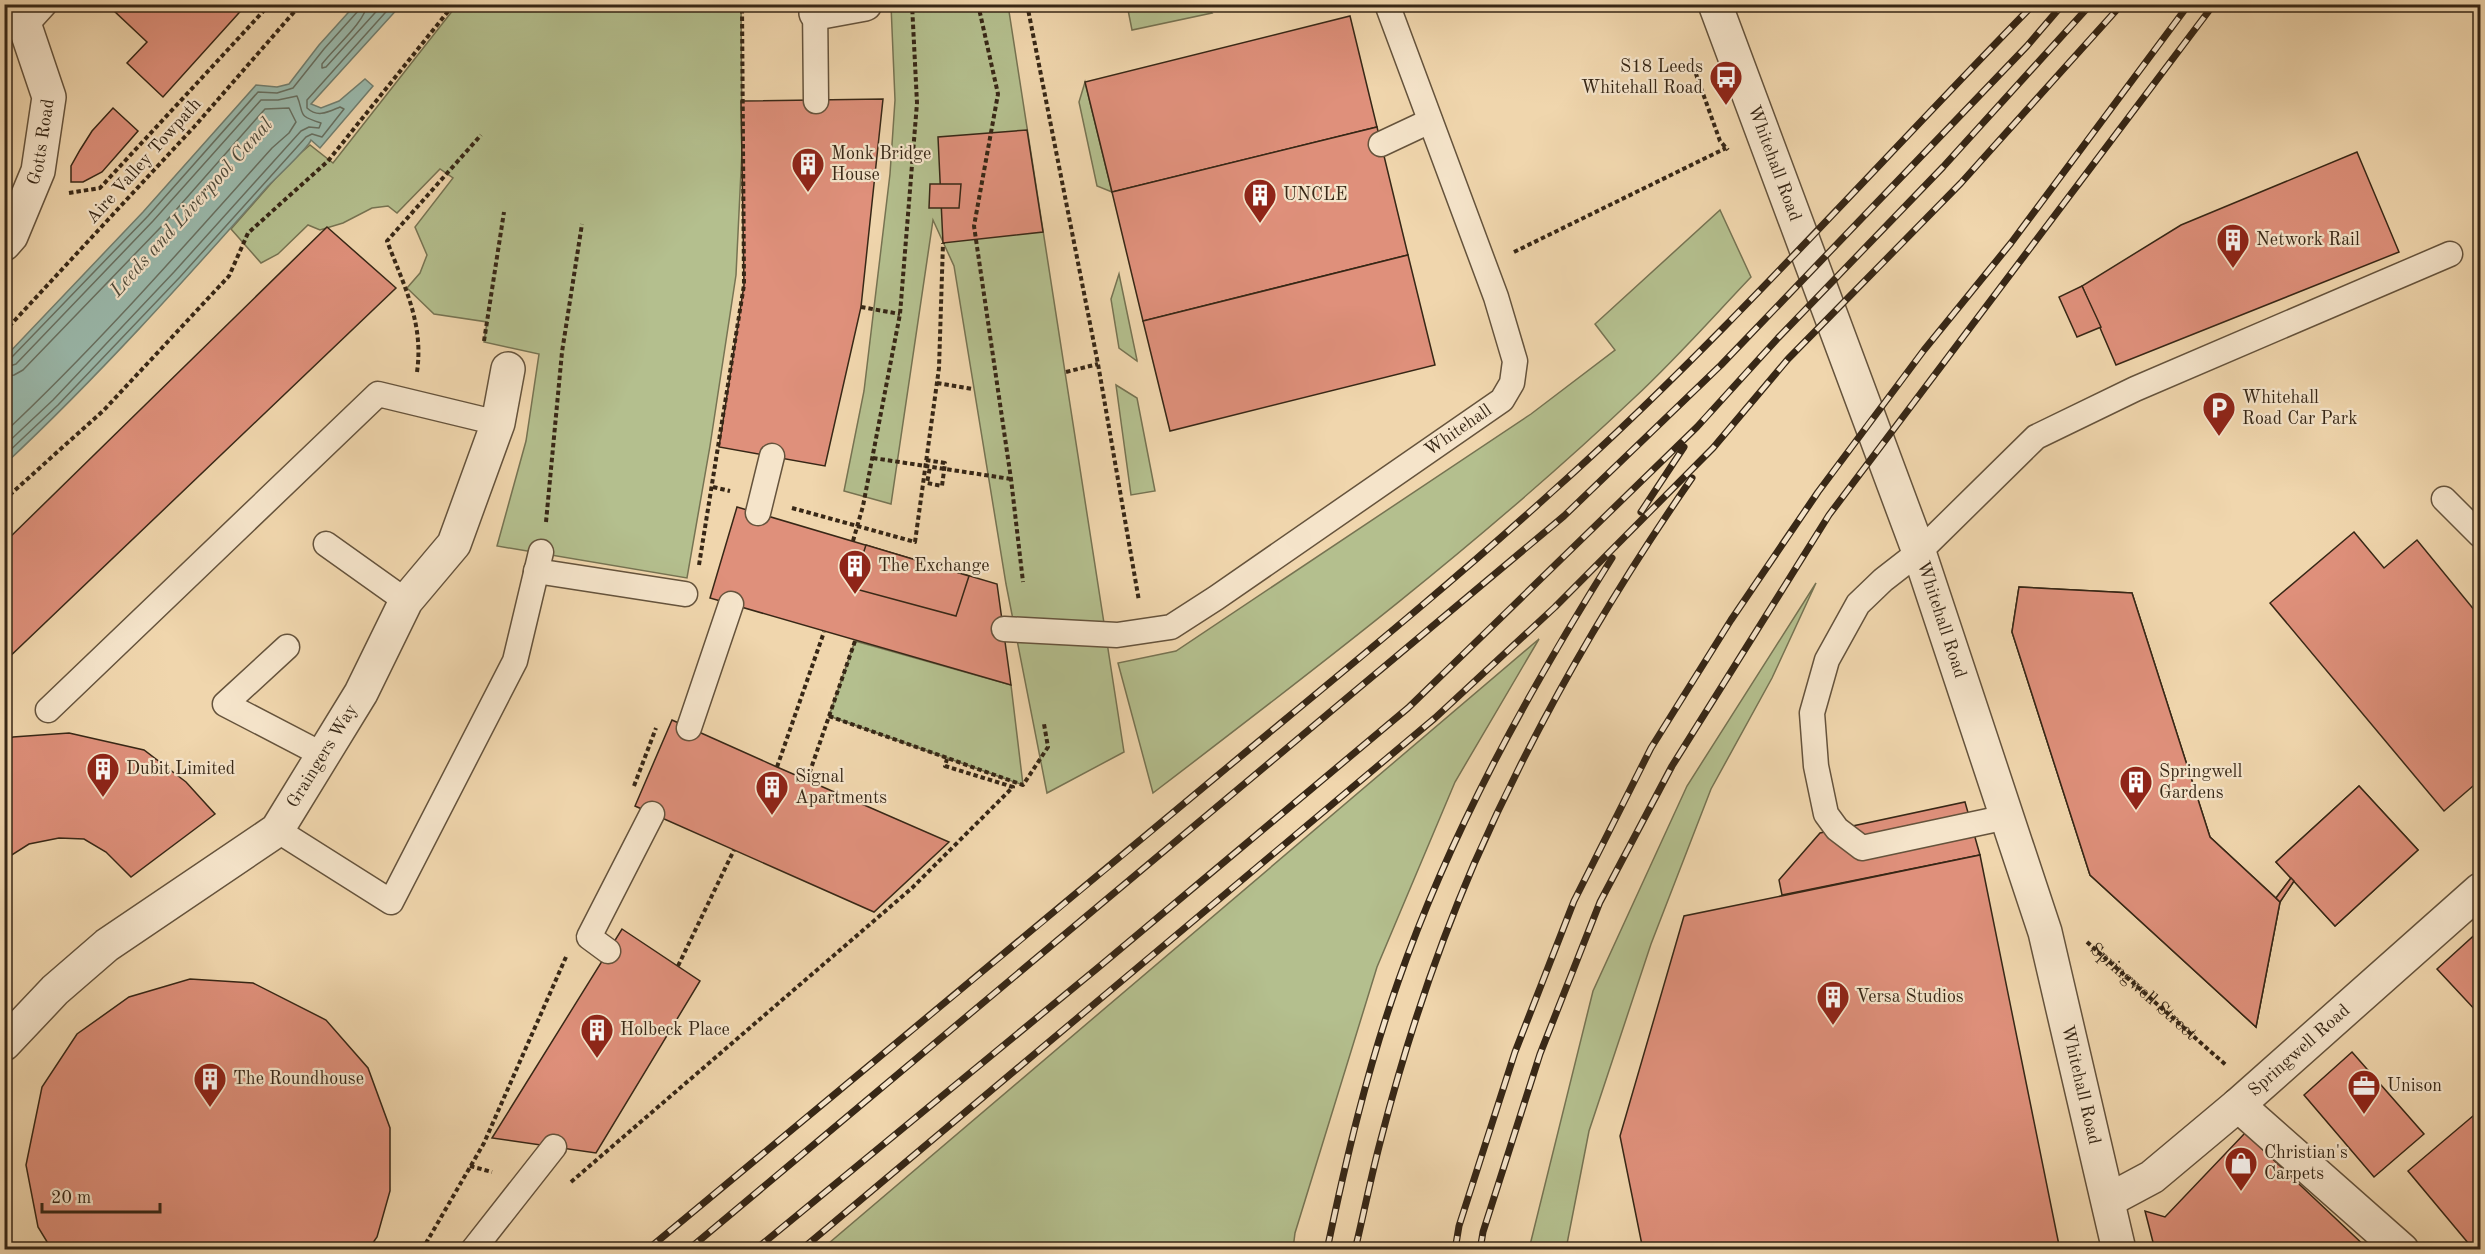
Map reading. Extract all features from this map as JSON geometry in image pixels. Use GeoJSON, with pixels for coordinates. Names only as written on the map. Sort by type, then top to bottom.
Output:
{"type":"FeatureCollection","features":[{"type":"Feature","properties":{"kind":"street"},"geometry":{"type":"LineString","coordinates":[[816,9],[865,4]]}},
{"type":"Feature","properties":{"kind":"street","name":"Whitehall Road"},"geometry":{"type":"LineString","coordinates":[[1715,4],[1918,552],[2047,939],[2119,1250]]}},
{"type":"Feature","properties":{"kind":"street","name":"Gotts Road"},"geometry":{"type":"LineString","coordinates":[[4,244],[11,236],[38,171],[49,97],[28,12]]}},
{"type":"Feature","properties":{"kind":"street","name":"Graingers Way"},"geometry":{"type":"LineString","coordinates":[[4,1044],[55,990],[107,945],[277,830],[361,693],[406,601],[454,544],[498,423],[508,369]]}},
{"type":"Feature","properties":{"kind":"street","name":"Springwell Road"},"geometry":{"type":"LineString","coordinates":[[2109,1200],[2152,1177],[2246,1098],[2481,890]]}},
{"type":"Feature","properties":{"kind":"street"},"geometry":{"type":"LineString","coordinates":[[2246,1098],[2402,1250]]}},
{"type":"Feature","properties":{"kind":"lane","name":"Whitehall"},"geometry":{"type":"LineString","coordinates":[[1004,629],[1117,635],[1170,627],[1207,604],[1502,400],[1512,383],[1515,361],[1484,266],[1387,4]]}},
{"type":"Feature","properties":{"kind":"lane"},"geometry":{"type":"LineString","coordinates":[[816,9],[816,100]]}},
{"type":"Feature","properties":{"kind":"lane"},"geometry":{"type":"LineString","coordinates":[[1381,144],[1430,121]]}},
{"type":"Feature","properties":{"kind":"lane"},"geometry":{"type":"LineString","coordinates":[[2007,817],[1862,848],[1837,829],[1826,814],[1816,766],[1812,713],[1827,660],[1858,604],[1918,552],[2036,437],[2135,389],[2450,254]]}},
{"type":"Feature","properties":{"kind":"lane"},"geometry":{"type":"LineString","coordinates":[[48,710],[378,394],[498,423]]}},
{"type":"Feature","properties":{"kind":"lane"},"geometry":{"type":"LineString","coordinates":[[758,513],[772,456]]}},
{"type":"Feature","properties":{"kind":"lane"},"geometry":{"type":"LineString","coordinates":[[2444,499],[2481,535]]}},
{"type":"Feature","properties":{"kind":"lane"},"geometry":{"type":"LineString","coordinates":[[326,544],[406,601]]}},
{"type":"Feature","properties":{"kind":"lane"},"geometry":{"type":"LineString","coordinates":[[277,830],[392,902],[515,661],[539,562],[685,594]]}},
{"type":"Feature","properties":{"kind":"lane"},"geometry":{"type":"LineString","coordinates":[[689,728],[731,604]]}},
{"type":"Feature","properties":{"kind":"lane"},"geometry":{"type":"LineString","coordinates":[[287,647],[225,704],[323,754]]}},
{"type":"Feature","properties":{"kind":"lane"},"geometry":{"type":"LineString","coordinates":[[608,951],[589,937],[652,814]]}},
{"type":"Feature","properties":{"kind":"lane"},"geometry":{"type":"LineString","coordinates":[[473,1250],[554,1147]]}},
{"type":"Feature","properties":{"kind":"path"},"geometry":{"type":"LineString","coordinates":[[26,200],[100,188],[270,4]]}},
{"type":"Feature","properties":{"kind":"path","name":"Aire Valley Towpath"},"geometry":{"type":"LineString","coordinates":[[4,332],[186,135],[301,4]]}},
{"type":"Feature","properties":{"kind":"path"},"geometry":{"type":"LineString","coordinates":[[4,500],[104,410],[229,276],[248,233],[328,161],[454,4]]}},
{"type":"Feature","properties":{"kind":"path"},"geometry":{"type":"LineString","coordinates":[[699,567],[744,285],[742,4]]}},
{"type":"Feature","properties":{"kind":"path"},"geometry":{"type":"LineString","coordinates":[[853,542],[873,458],[900,314],[917,103],[912,4]]}},
{"type":"Feature","properties":{"kind":"path"},"geometry":{"type":"LineString","coordinates":[[978,4],[998,94],[974,226],[1011,479],[1023,582]]}},
{"type":"Feature","properties":{"kind":"path"},"geometry":{"type":"LineString","coordinates":[[1027,4],[1098,364],[1144,631]]}},
{"type":"Feature","properties":{"kind":"path"},"geometry":{"type":"LineString","coordinates":[[413,402],[420,355],[418,324],[387,242],[481,135]]}},
{"type":"Feature","properties":{"kind":"path"},"geometry":{"type":"LineString","coordinates":[[1484,266],[1726,148]]}},
{"type":"Feature","properties":{"kind":"path"},"geometry":{"type":"LineString","coordinates":[[504,212],[484,342],[508,369]]}},
{"type":"Feature","properties":{"kind":"path"},"geometry":{"type":"LineString","coordinates":[[539,562],[562,352],[582,224]]}},
{"type":"Feature","properties":{"kind":"path"},"geometry":{"type":"LineString","coordinates":[[837,519],[915,542],[937,383],[943,243]]}},
{"type":"Feature","properties":{"kind":"path"},"geometry":{"type":"LineString","coordinates":[[861,307],[900,314]]}},
{"type":"Feature","properties":{"kind":"path"},"geometry":{"type":"LineString","coordinates":[[1066,372],[1098,364]]}},
{"type":"Feature","properties":{"kind":"path"},"geometry":{"type":"LineString","coordinates":[[937,383],[973,389]]}},
{"type":"Feature","properties":{"kind":"path"},"geometry":{"type":"LineString","coordinates":[[873,458],[1011,479]]}},
{"type":"Feature","properties":{"kind":"path"},"geometry":{"type":"LineString","coordinates":[[926,460],[945,463],[942,486],[927,483],[930,467]]}},
{"type":"Feature","properties":{"kind":"path"},"geometry":{"type":"LineString","coordinates":[[777,767],[824,632]]}},
{"type":"Feature","properties":{"kind":"path"},"geometry":{"type":"LineString","coordinates":[[807,780],[855,641]]}},
{"type":"Feature","properties":{"kind":"path"},"geometry":{"type":"LineString","coordinates":[[829,716],[1023,785],[1047,747],[1044,724]]}},
{"type":"Feature","properties":{"kind":"path"},"geometry":{"type":"LineString","coordinates":[[630,795],[660,719]]}},
{"type":"Feature","properties":{"kind":"path"},"geometry":{"type":"LineString","coordinates":[[526,1180],[565,1187],[912,888],[1013,787],[945,766],[947,759]]}},
{"type":"Feature","properties":{"kind":"path"},"geometry":{"type":"LineString","coordinates":[[678,966],[734,850]]}},
{"type":"Feature","properties":{"kind":"path","name":"Springwell Street"},"geometry":{"type":"LineString","coordinates":[[2085,940],[2246,1098]]}},
{"type":"Feature","properties":{"kind":"path"},"geometry":{"type":"LineString","coordinates":[[422,1250],[484,1143],[570,947]]}},
{"type":"Feature","properties":{"kind":"green space"},"geometry":{"type":"Polygon","coordinates":[[[457,5],[741,5],[742,150],[736,275],[687,578],[497,546],[526,441],[539,354],[484,342],[487,322],[434,314],[407,288],[420,273],[427,255],[415,227],[453,178],[440,169],[397,213],[388,206],[372,208],[343,223],[320,230],[308,225],[278,254],[261,263],[231,229],[289,163],[310,145],[333,163],[457,5]]]}},
{"type":"Feature","properties":{"kind":"green space"},"geometry":{"type":"Polygon","coordinates":[[[891,5],[1008,5],[1124,752],[1047,793],[1006,584],[954,266],[933,220],[891,504],[844,491],[864,391],[890,174],[895,100],[891,5]]]}},
{"type":"Feature","properties":{"kind":"green space"},"geometry":{"type":"Polygon","coordinates":[[[1127,5],[1204,5],[1212,13],[1132,30],[1127,5]]]}},
{"type":"Feature","properties":{"kind":"green space"},"geometry":{"type":"Polygon","coordinates":[[[1085,82],[1112,192],[1097,186],[1079,102],[1085,82]]]}},
{"type":"Feature","properties":{"kind":"green space"},"geometry":{"type":"Polygon","coordinates":[[[1720,210],[1751,277],[1679,354],[1577,451],[1459,553],[1153,793],[1118,663],[1176,651],[1531,414],[1615,350],[1595,324],[1720,210]]]}},
{"type":"Feature","properties":{"kind":"green space"},"geometry":{"type":"Polygon","coordinates":[[[1119,274],[1137,361],[1119,348],[1111,299],[1119,274]]]}},
{"type":"Feature","properties":{"kind":"green space"},"geometry":{"type":"Polygon","coordinates":[[[1116,385],[1137,398],[1155,491],[1131,495],[1116,385]]]}},
{"type":"Feature","properties":{"kind":"green space"},"geometry":{"type":"Polygon","coordinates":[[[1816,583],[1772,678],[1711,789],[1651,944],[1589,1131],[1566,1249],[1529,1249],[1593,991],[1687,786],[1816,583]]]}},
{"type":"Feature","properties":{"kind":"green space"},"geometry":{"type":"Polygon","coordinates":[[[1539,639],[1455,782],[1377,967],[1295,1233],[1293,1249],[822,1249],[1539,639]]]}},
{"type":"Feature","properties":{"kind":"green space"},"geometry":{"type":"Polygon","coordinates":[[[855,641],[1011,685],[1023,785],[829,716],[855,641]]]}},
{"type":"Feature","properties":{"kind":"water","name":"Leeds and Liverpool Canal"},"geometry":{"type":"Polygon","coordinates":[[[356,4],[401,5],[311,104],[321,108],[339,101],[365,79],[373,86],[320,148],[311,140],[140,328],[5,464],[5,357],[143,212],[256,85],[277,87],[289,84],[319,45],[356,4]]]}},
{"type":"Feature","properties":{"kind":"building"},"geometry":{"type":"Polygon","coordinates":[[[115,4],[247,4],[163,97],[127,63],[147,42],[112,9],[115,4]]]}},
{"type":"Feature","properties":{"kind":"building","name":"UNCLE"},"geometry":{"type":"Polygon","coordinates":[[[1350,16],[1377,127],[1112,192],[1085,82],[1350,16]]]}},
{"type":"Feature","properties":{"kind":"building","name":"Monk Bridge House"},"geometry":{"type":"Polygon","coordinates":[[[883,99],[861,307],[825,466],[719,447],[744,285],[741,101],[883,99]]]}},
{"type":"Feature","properties":{"kind":"building"},"geometry":{"type":"Polygon","coordinates":[[[113,108],[138,131],[102,172],[83,182],[71,182],[71,166],[80,150],[92,131],[113,108]]]}},
{"type":"Feature","properties":{"kind":"building","name":"UNCLE"},"geometry":{"type":"Polygon","coordinates":[[[1377,127],[1408,255],[1143,321],[1112,192],[1377,127]]]}},
{"type":"Feature","properties":{"kind":"building"},"geometry":{"type":"Polygon","coordinates":[[[1027,130],[1043,232],[943,243],[938,137],[1027,130]]]}},
{"type":"Feature","properties":{"kind":"building","name":"Network Rail"},"geometry":{"type":"Polygon","coordinates":[[[2357,152],[2399,252],[2116,365],[2082,286],[2181,225],[2357,152]]]}},
{"type":"Feature","properties":{"kind":"building"},"geometry":{"type":"Polygon","coordinates":[[[930,184],[961,184],[959,208],[929,208],[930,184]]]}},
{"type":"Feature","properties":{"kind":"building"},"geometry":{"type":"Polygon","coordinates":[[[327,227],[396,288],[4,662],[4,543],[327,227]]]}},
{"type":"Feature","properties":{"kind":"building"},"geometry":{"type":"Polygon","coordinates":[[[1408,255],[1435,365],[1170,431],[1143,321],[1408,255]]]}},
{"type":"Feature","properties":{"kind":"building"},"geometry":{"type":"Polygon","coordinates":[[[2082,286],[2101,327],[2077,337],[2059,297],[2082,286]]]}},
{"type":"Feature","properties":{"kind":"building","name":"The Exchange"},"geometry":{"type":"Polygon","coordinates":[[[737,507],[997,584],[1011,685],[710,598],[737,507]]]}},
{"type":"Feature","properties":{"kind":"building"},"geometry":{"type":"Polygon","coordinates":[[[2354,532],[2384,568],[2417,540],[2480,617],[2480,780],[2444,811],[2270,603],[2354,532]]]}},
{"type":"Feature","properties":{"kind":"building"},"geometry":{"type":"Polygon","coordinates":[[[866,545],[969,576],[956,616],[852,588],[866,545]]]}},
{"type":"Feature","properties":{"kind":"building","name":"Springwell Gardens"},"geometry":{"type":"Polygon","coordinates":[[[2019,587],[2132,593],[2210,837],[2276,898],[2291,878],[2276,862],[2359,786],[2418,850],[2335,926],[2294,881],[2280,902],[2256,1027],[2090,875],[2012,632],[2019,587]]]}},
{"type":"Feature","properties":{"kind":"building","name":"Springwell Gardens"},"geometry":{"type":"Polygon","coordinates":[[[2019,587],[2132,593],[2210,837],[2280,902],[2256,1027],[2090,875],[2012,632],[2019,587]]]}},
{"type":"Feature","properties":{"kind":"building","name":"Signal Apartments"},"geometry":{"type":"Polygon","coordinates":[[[672,720],[949,842],[874,912],[635,806],[672,720]]]}},
{"type":"Feature","properties":{"kind":"building","name":"Dubit Limited"},"geometry":{"type":"Polygon","coordinates":[[[69,733],[144,750],[186,782],[215,814],[131,877],[106,852],[84,839],[59,838],[29,844],[4,860],[4,741],[13,737],[69,733]]]}},
{"type":"Feature","properties":{"kind":"building"},"geometry":{"type":"Polygon","coordinates":[[[2359,786],[2418,850],[2335,926],[2276,862],[2359,786]]]}},
{"type":"Feature","properties":{"kind":"building"},"geometry":{"type":"Polygon","coordinates":[[[1965,802],[1980,855],[1782,895],[1779,880],[1820,833],[1965,802]]]}},
{"type":"Feature","properties":{"kind":"building","name":"Versa Studios"},"geometry":{"type":"Polygon","coordinates":[[[1980,855],[2060,1250],[1643,1250],[1620,1136],[1684,916],[1980,855]]]}},
{"type":"Feature","properties":{"kind":"building"},"geometry":{"type":"Polygon","coordinates":[[[2291,878],[2294,881],[2280,902],[2276,898],[2291,878]]]}},
{"type":"Feature","properties":{"kind":"building","name":"Holbeck Place"},"geometry":{"type":"Polygon","coordinates":[[[622,929],[700,981],[596,1153],[492,1138],[622,929]]]}},
{"type":"Feature","properties":{"kind":"building"},"geometry":{"type":"Polygon","coordinates":[[[2480,930],[2480,1011],[2478,1013],[2437,969],[2480,930]]]}},
{"type":"Feature","properties":{"kind":"building","name":"The Roundhouse"},"geometry":{"type":"Polygon","coordinates":[[[190,979],[253,983],[326,1020],[368,1068],[390,1128],[390,1191],[377,1237],[368,1250],[52,1250],[38,1227],[26,1165],[42,1087],[77,1034],[129,997],[190,979]]]}},
{"type":"Feature","properties":{"kind":"building","name":"Unison"},"geometry":{"type":"Polygon","coordinates":[[[2352,1052],[2424,1134],[2374,1177],[2304,1095],[2352,1052]]]}},
{"type":"Feature","properties":{"kind":"building"},"geometry":{"type":"Polygon","coordinates":[[[2480,1110],[2480,1250],[2474,1250],[2408,1171],[2480,1110]]]}},
{"type":"Feature","properties":{"kind":"building"},"geometry":{"type":"Polygon","coordinates":[[[2245,1133],[2369,1250],[2155,1250],[2145,1211],[2165,1217],[2245,1133]]]}},
{"type":"Feature","properties":{"kind":"railway"},"geometry":{"type":"LineString","coordinates":[[647,1250],[1386,635],[1553,491],[1616,433],[1738,313],[2034,4]]}},
{"type":"Feature","properties":{"kind":"railway"},"geometry":{"type":"LineString","coordinates":[[688,1250],[1564,516],[1721,365],[2027,46],[2063,4]]}},
{"type":"Feature","properties":{"kind":"railway"},"geometry":{"type":"LineString","coordinates":[[755,1250],[1100,966],[1408,708],[1697,427],[1778,338],[1943,167],[2091,4]]}},
{"type":"Feature","properties":{"kind":"railway"},"geometry":{"type":"LineString","coordinates":[[801,1250],[1435,718],[1555,607],[1713,448],[1788,359],[1961,183],[2122,4]]}},
{"type":"Feature","properties":{"kind":"railway"},"geometry":{"type":"LineString","coordinates":[[1455,1250],[1459,1226],[1515,1052],[1574,901],[1651,748],[1731,620],[1818,492],[1924,350],[2011,243],[2189,4]]}},
{"type":"Feature","properties":{"kind":"railway"},"geometry":{"type":"LineString","coordinates":[[1480,1250],[1483,1232],[1540,1054],[1600,902],[1672,766],[1829,515],[2214,4]]}},
{"type":"Feature","properties":{"kind":"railway"},"geometry":{"type":"LineString","coordinates":[[1641,512],[1684,447]]}},
{"type":"Feature","properties":{"kind":"railway"},"geometry":{"type":"LineString","coordinates":[[1355,1250],[1377,1153],[1411,1034],[1434,965],[1474,864],[1521,764],[1574,666],[1631,570],[1692,478]]}},
{"type":"Feature","properties":{"kind":"railway"},"geometry":{"type":"LineString","coordinates":[[1327,1250],[1367,1081],[1398,982],[1419,926],[1466,818],[1493,764],[1550,660],[1612,558]]}},
{"type":"Feature","properties":{"kind":"place","name":"S18 Leeds Whitehall Road"},"geometry":{"type":"Point","coordinates":[1726,106]}},
{"type":"Feature","properties":{"kind":"place","name":"Monk Bridge House"},"geometry":{"type":"Point","coordinates":[808,193]}},
{"type":"Feature","properties":{"kind":"place","name":"UNCLE"},"geometry":{"type":"Point","coordinates":[1260,224]}},
{"type":"Feature","properties":{"kind":"place","name":"Network Rail"},"geometry":{"type":"Point","coordinates":[2233,269]}},
{"type":"Feature","properties":{"kind":"place","name":"Whitehall Road Car Park"},"geometry":{"type":"Point","coordinates":[2219,437]}},
{"type":"Feature","properties":{"kind":"place","name":"The Exchange"},"geometry":{"type":"Point","coordinates":[855,595]}},
{"type":"Feature","properties":{"kind":"place","name":"Dubit Limited"},"geometry":{"type":"Point","coordinates":[103,798]}},
{"type":"Feature","properties":{"kind":"place","name":"Springwell Gardens"},"geometry":{"type":"Point","coordinates":[2136,811]}},
{"type":"Feature","properties":{"kind":"place","name":"Signal Apartments"},"geometry":{"type":"Point","coordinates":[772,816]}},
{"type":"Feature","properties":{"kind":"place","name":"Versa Studios"},"geometry":{"type":"Point","coordinates":[1833,1026]}},
{"type":"Feature","properties":{"kind":"place","name":"Holbeck Place"},"geometry":{"type":"Point","coordinates":[597,1059]}},
{"type":"Feature","properties":{"kind":"place","name":"The Roundhouse"},"geometry":{"type":"Point","coordinates":[210,1108]}},
{"type":"Feature","properties":{"kind":"place","name":"Unison"},"geometry":{"type":"Point","coordinates":[2364,1115]}},
{"type":"Feature","properties":{"kind":"place","name":"Christian's Carpets"},"geometry":{"type":"Point","coordinates":[2241,1192]}}]}
